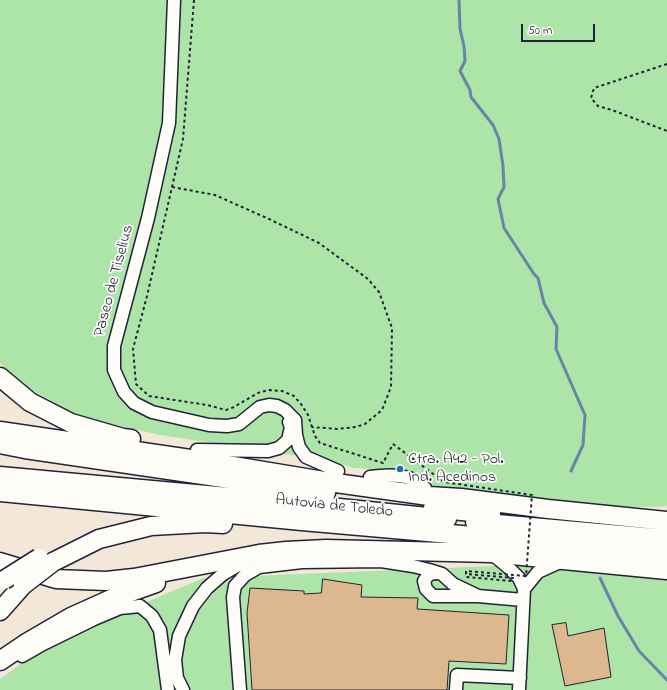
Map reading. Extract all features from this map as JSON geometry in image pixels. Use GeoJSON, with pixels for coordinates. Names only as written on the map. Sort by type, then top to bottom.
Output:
{"type":"FeatureCollection","features":[{"type":"Feature","properties":{"kind":"highway"},"geometry":{"type":"LineString","coordinates":[[0,377],[30,402],[71,423],[123,438],[370,476],[425,488],[461,498]]}},
{"type":"Feature","properties":{"kind":"highway"},"geometry":{"type":"LineString","coordinates":[[0,431],[189,458],[429,496],[461,498],[667,521]]}},
{"type":"Feature","properties":{"kind":"highway"},"geometry":{"type":"LineString","coordinates":[[0,444],[25,449],[419,506],[667,532]]}},
{"type":"Feature","properties":{"kind":"highway"},"geometry":{"type":"LineString","coordinates":[[0,448],[25,449]]}},
{"type":"Feature","properties":{"kind":"highway","name":"Autovía de Toledo"},"geometry":{"type":"LineString","coordinates":[[0,476],[262,500],[474,522],[667,539]]}},
{"type":"Feature","properties":{"kind":"highway","name":"Autovía de Toledo"},"geometry":{"type":"LineString","coordinates":[[0,492],[302,522],[667,553]]}},
{"type":"Feature","properties":{"kind":"highway"},"geometry":{"type":"LineString","coordinates":[[262,500],[281,496],[345,503],[419,506]]}},
{"type":"Feature","properties":{"kind":"highway"},"geometry":{"type":"LineString","coordinates":[[605,515],[667,511]]}},
{"type":"Feature","properties":{"kind":"highway"},"geometry":{"type":"LineString","coordinates":[[2,582],[46,560],[99,539],[152,526],[205,523],[245,526],[302,522]]}},
{"type":"Feature","properties":{"kind":"highway"},"geometry":{"type":"LineString","coordinates":[[0,562],[56,579],[106,581],[134,578],[259,554],[326,549],[491,554],[667,570]]}},
{"type":"Feature","properties":{"kind":"highway"},"geometry":{"type":"LineString","coordinates":[[0,611],[46,560]]}},
{"type":"Feature","properties":{"kind":"highway"},"geometry":{"type":"LineString","coordinates":[[0,661],[28,642],[71,617],[104,602],[216,563]]}},
{"type":"Feature","properties":{"kind":"street","name":"Paseo de Tiselius"},"geometry":{"type":"LineString","coordinates":[[174,0],[169,123],[148,218],[114,346],[114,370],[124,392],[134,403],[152,412],[209,425],[227,426],[239,424],[260,407],[273,405],[285,410]]}},
{"type":"Feature","properties":{"kind":"street"},"geometry":{"type":"LineString","coordinates":[[197,450],[268,451],[278,448],[288,440],[291,427],[285,410]]}},
{"type":"Feature","properties":{"kind":"street"},"geometry":{"type":"LineString","coordinates":[[285,410],[295,420],[296,435],[299,447],[306,457],[338,471]]}},
{"type":"Feature","properties":{"kind":"street"},"geometry":{"type":"LineString","coordinates":[[183,690],[178,678],[175,660],[179,636],[193,606],[207,588],[223,574],[259,554]]}},
{"type":"Feature","properties":{"kind":"street"},"geometry":{"type":"LineString","coordinates":[[456,690],[457,675],[519,684],[523,595],[519,578],[491,554]]}},
{"type":"Feature","properties":{"kind":"street"},"geometry":{"type":"LineString","coordinates":[[240,690],[233,597],[235,586],[245,575],[259,566],[302,562],[381,561],[413,566],[442,574],[452,584],[478,596]]}},
{"type":"Feature","properties":{"kind":"street"},"geometry":{"type":"LineString","coordinates":[[523,595],[538,572],[562,561]]}},
{"type":"Feature","properties":{"kind":"street"},"geometry":{"type":"LineString","coordinates":[[437,573],[429,574],[424,581],[426,589],[433,596],[523,595]]}},
{"type":"Feature","properties":{"kind":"street"},"geometry":{"type":"LineString","coordinates":[[0,668],[43,644],[94,619],[120,608],[140,606],[152,616],[160,630],[168,690]]}},
{"type":"Feature","properties":{"kind":"path"},"geometry":{"type":"LineString","coordinates":[[194,0],[183,139],[133,350],[136,384],[149,396],[206,405],[226,410],[257,394]]}},
{"type":"Feature","properties":{"kind":"path"},"geometry":{"type":"LineString","coordinates":[[667,64],[594,88],[591,98],[598,106],[667,131]]}},
{"type":"Feature","properties":{"kind":"path"},"geometry":{"type":"LineString","coordinates":[[172,187],[215,195],[319,243],[368,279],[379,292],[392,328],[390,387],[382,410],[365,424],[356,427],[337,429],[312,427],[315,436],[320,443],[383,464],[393,444],[444,482],[532,495],[526,576],[466,571],[466,574],[513,578],[512,581],[466,577]]}},
{"type":"Feature","properties":{"kind":"green space"},"geometry":{"type":"Polygon","coordinates":[[[0,0],[667,0],[667,506],[573,506],[438,487],[369,469],[354,468],[324,460],[160,435],[76,416],[17,381],[0,363],[0,0]]]}},
{"type":"Feature","properties":{"kind":"green space"},"geometry":{"type":"Polygon","coordinates":[[[541,564],[667,578],[667,690],[0,690],[0,679],[29,658],[128,610],[203,578],[541,564]]]}},
{"type":"Feature","properties":{"kind":"building"},"geometry":{"type":"Polygon","coordinates":[[[323,579],[362,585],[361,597],[418,598],[417,609],[509,615],[506,664],[449,661],[447,690],[252,690],[247,613],[250,588],[304,591],[304,594],[321,593],[323,579]]]}},
{"type":"Feature","properties":{"kind":"building"},"geometry":{"type":"Polygon","coordinates":[[[566,623],[568,636],[604,628],[611,677],[565,686],[552,625],[566,623]]]}},
{"type":"Feature","properties":{"kind":"waterway"},"geometry":{"type":"LineString","coordinates":[[459,0],[460,29],[464,46],[465,61],[460,71],[470,90],[471,97],[493,125],[499,139],[504,187],[498,199],[504,228],[538,278],[544,303],[557,327],[556,349],[585,415],[583,445],[571,471]]}},
{"type":"Feature","properties":{"kind":"waterway"},"geometry":{"type":"LineString","coordinates":[[600,578],[618,616],[639,651],[667,680]]}},
{"type":"Feature","properties":{"kind":"place","name":"Ctra. A42 - Pol. Ind. Acedinos"},"geometry":{"type":"Point","coordinates":[400,469]}}]}
